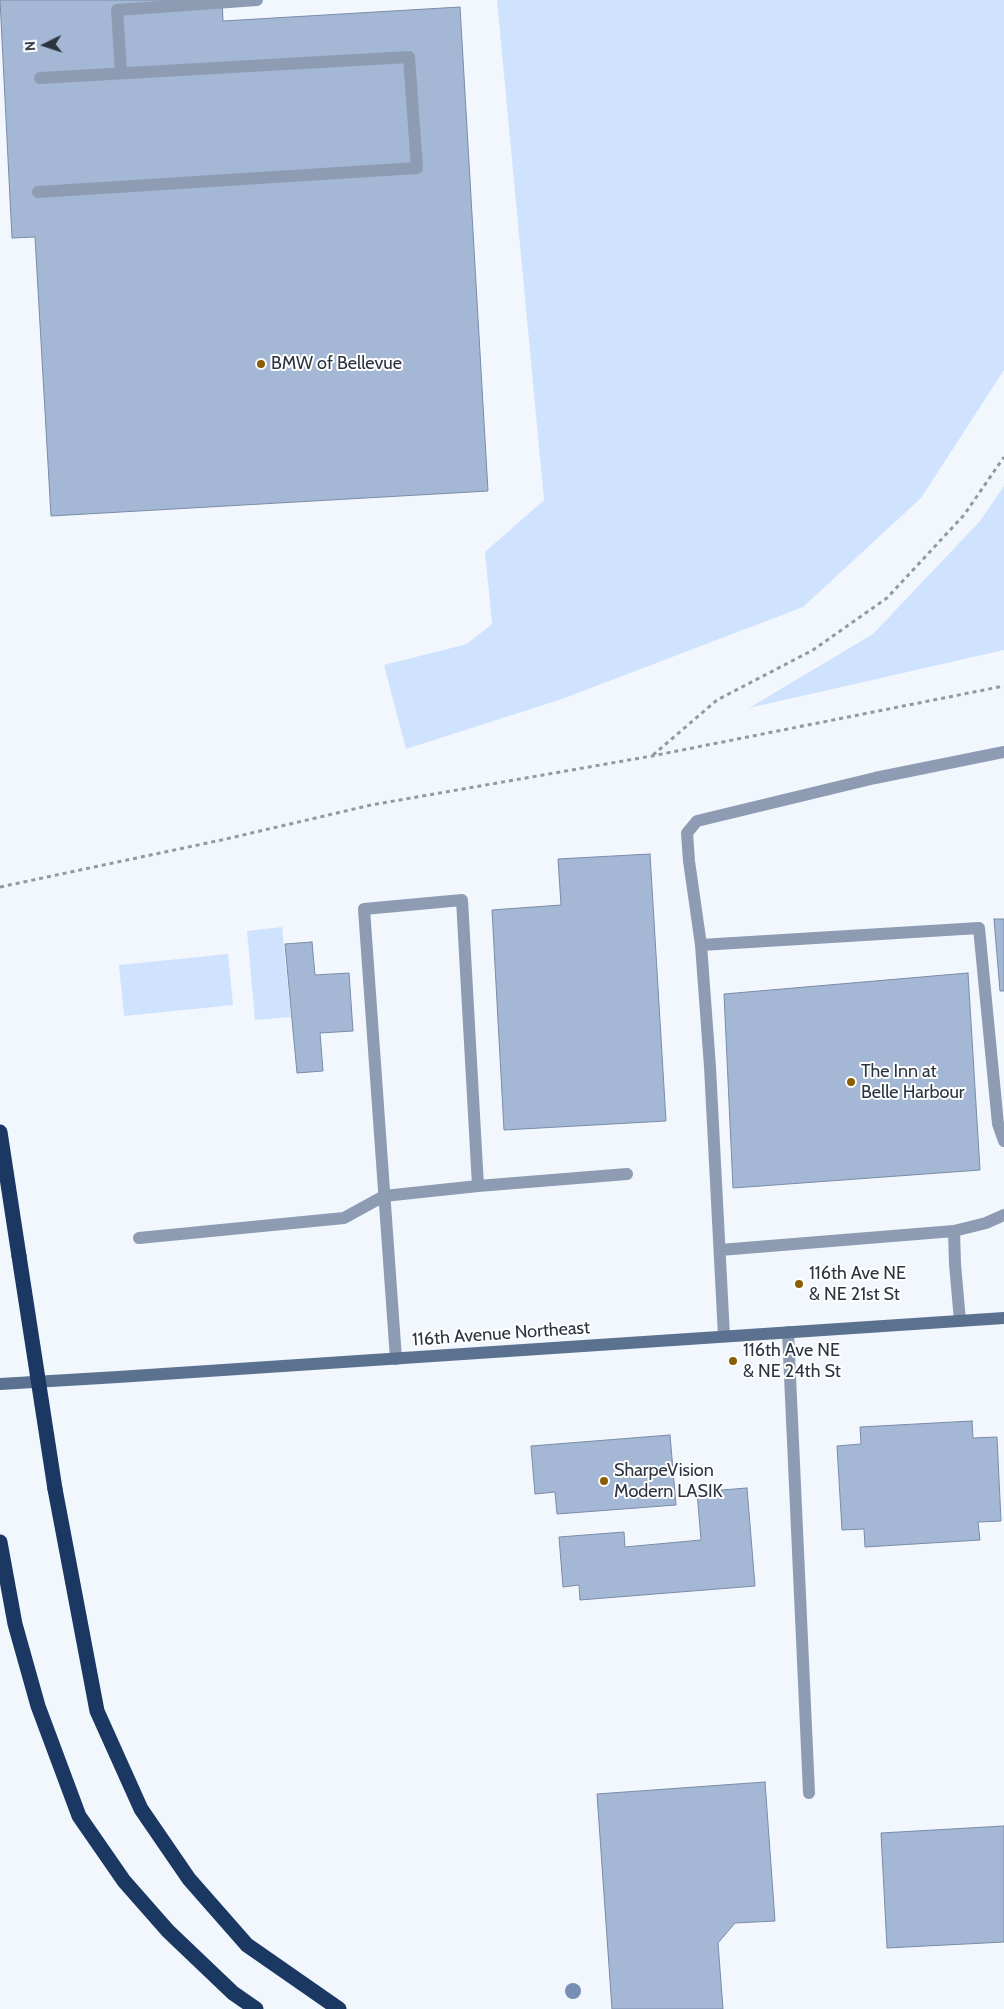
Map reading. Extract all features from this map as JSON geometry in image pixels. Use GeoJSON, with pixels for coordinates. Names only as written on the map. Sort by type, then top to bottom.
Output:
{"type":"FeatureCollection","features":[{"type":"Feature","properties":{"kind":"highway"},"geometry":{"type":"LineString","coordinates":[[0,1132],[55,1489],[97,1711],[141,1809],[189,1879],[247,1944],[339,2009]]}},
{"type":"Feature","properties":{"kind":"highway"},"geometry":{"type":"LineString","coordinates":[[0,1542],[15,1624],[38,1706],[79,1816],[124,1881],[168,1931],[233,1993],[256,2009]]}},
{"type":"Feature","properties":{"kind":"main road","name":"116th Avenue Northeast"},"geometry":{"type":"LineString","coordinates":[[0,1384],[1004,1318]]}},
{"type":"Feature","properties":{"kind":"lane"},"geometry":{"type":"LineString","coordinates":[[122,72],[117,10],[258,0]]}},
{"type":"Feature","properties":{"kind":"lane"},"geometry":{"type":"LineString","coordinates":[[38,192],[417,168],[410,57],[40,78]]}},
{"type":"Feature","properties":{"kind":"lane"},"geometry":{"type":"LineString","coordinates":[[724,1336],[710,1067],[701,945],[688,861],[686,833],[697,821],[876,778],[1004,752]]}},
{"type":"Feature","properties":{"kind":"lane"},"geometry":{"type":"LineString","coordinates":[[396,1359],[364,909],[462,900],[478,1186]]}},
{"type":"Feature","properties":{"kind":"lane"},"geometry":{"type":"LineString","coordinates":[[701,945],[979,928],[998,1124],[1004,1141]]}},
{"type":"Feature","properties":{"kind":"lane"},"geometry":{"type":"LineString","coordinates":[[139,1238],[344,1218],[384,1196],[626,1174]]}},
{"type":"Feature","properties":{"kind":"lane"},"geometry":{"type":"LineString","coordinates":[[720,1250],[954,1231],[986,1223],[1004,1215]]}},
{"type":"Feature","properties":{"kind":"lane"},"geometry":{"type":"LineString","coordinates":[[954,1231],[954,1264],[960,1321]]}},
{"type":"Feature","properties":{"kind":"lane"},"geometry":{"type":"LineString","coordinates":[[788,1332],[809,1794]]}},
{"type":"Feature","properties":{"kind":"path"},"geometry":{"type":"LineString","coordinates":[[652,756],[717,700],[813,650],[887,598],[964,515],[1004,457]]}},
{"type":"Feature","properties":{"kind":"path"},"geometry":{"type":"LineString","coordinates":[[0,887],[226,839],[371,805],[652,756],[1004,686]]}},
{"type":"Feature","properties":{"kind":"shaded area"},"geometry":{"type":"Polygon","coordinates":[[[497,0],[1004,0],[1004,370],[921,498],[803,607],[562,699],[406,749],[384,665],[467,644],[492,624],[485,552],[544,500],[497,0]]]}},
{"type":"Feature","properties":{"kind":"shaded area"},"geometry":{"type":"Polygon","coordinates":[[[1004,486],[1004,650],[749,708],[873,634],[980,521],[1004,486]]]}},
{"type":"Feature","properties":{"kind":"shaded area"},"geometry":{"type":"Polygon","coordinates":[[[282,927],[291,1017],[255,1020],[247,931],[282,927]]]}},
{"type":"Feature","properties":{"kind":"shaded area"},"geometry":{"type":"Polygon","coordinates":[[[228,954],[233,1005],[124,1016],[119,965],[228,954]]]}},
{"type":"Feature","properties":{"kind":"building","name":"BMW of Bellevue"},"geometry":{"type":"Polygon","coordinates":[[[0,0],[222,0],[223,21],[460,7],[488,491],[51,516],[35,237],[12,238],[0,0]]]}},
{"type":"Feature","properties":{"kind":"building"},"geometry":{"type":"Polygon","coordinates":[[[650,854],[666,1121],[504,1130],[492,910],[561,905],[558,859],[650,854]]]}},
{"type":"Feature","properties":{"kind":"building"},"geometry":{"type":"Polygon","coordinates":[[[994,919],[1004,919],[1004,991],[1000,991],[994,919]]]}},
{"type":"Feature","properties":{"kind":"building"},"geometry":{"type":"Polygon","coordinates":[[[312,942],[315,975],[349,973],[353,1031],[320,1033],[323,1071],[297,1073],[285,944],[312,942]]]}},
{"type":"Feature","properties":{"kind":"building","name":"The Inn at Belle Harbour"},"geometry":{"type":"Polygon","coordinates":[[[968,973],[980,1170],[733,1188],[724,994],[968,973]]]}},
{"type":"Feature","properties":{"kind":"building"},"geometry":{"type":"Polygon","coordinates":[[[972,1421],[973,1438],[997,1437],[1001,1521],[978,1522],[980,1540],[865,1547],[864,1529],[842,1530],[837,1446],[861,1444],[860,1427],[972,1421]]]}},
{"type":"Feature","properties":{"kind":"building","name":"SharpeVision Modern LASIK"},"geometry":{"type":"Polygon","coordinates":[[[670,1435],[676,1505],[557,1514],[555,1492],[535,1494],[531,1446],[670,1435]]]}},
{"type":"Feature","properties":{"kind":"building"},"geometry":{"type":"Polygon","coordinates":[[[747,1488],[755,1586],[580,1600],[579,1585],[563,1587],[559,1537],[624,1532],[625,1547],[701,1540],[697,1492],[747,1488]]]}},
{"type":"Feature","properties":{"kind":"building"},"geometry":{"type":"Polygon","coordinates":[[[765,1782],[775,1921],[735,1923],[718,1943],[723,2009],[612,2009],[597,1794],[765,1782]]]}},
{"type":"Feature","properties":{"kind":"building"},"geometry":{"type":"Polygon","coordinates":[[[1004,1826],[1004,1942],[887,1948],[881,1833],[1004,1826]]]}},
{"type":"Feature","properties":{"kind":"place","name":"BMW of Bellevue"},"geometry":{"type":"Point","coordinates":[261,364]}},
{"type":"Feature","properties":{"kind":"place","name":"The Inn at Belle Harbour"},"geometry":{"type":"Point","coordinates":[851,1082]}},
{"type":"Feature","properties":{"kind":"place","name":"116th Ave NE & NE 21st St"},"geometry":{"type":"Point","coordinates":[799,1284]}},
{"type":"Feature","properties":{"kind":"place","name":"116th Ave NE & NE 24th St"},"geometry":{"type":"Point","coordinates":[733,1361]}},
{"type":"Feature","properties":{"kind":"place","name":"SharpeVision Modern LASIK"},"geometry":{"type":"Point","coordinates":[604,1481]}}]}
